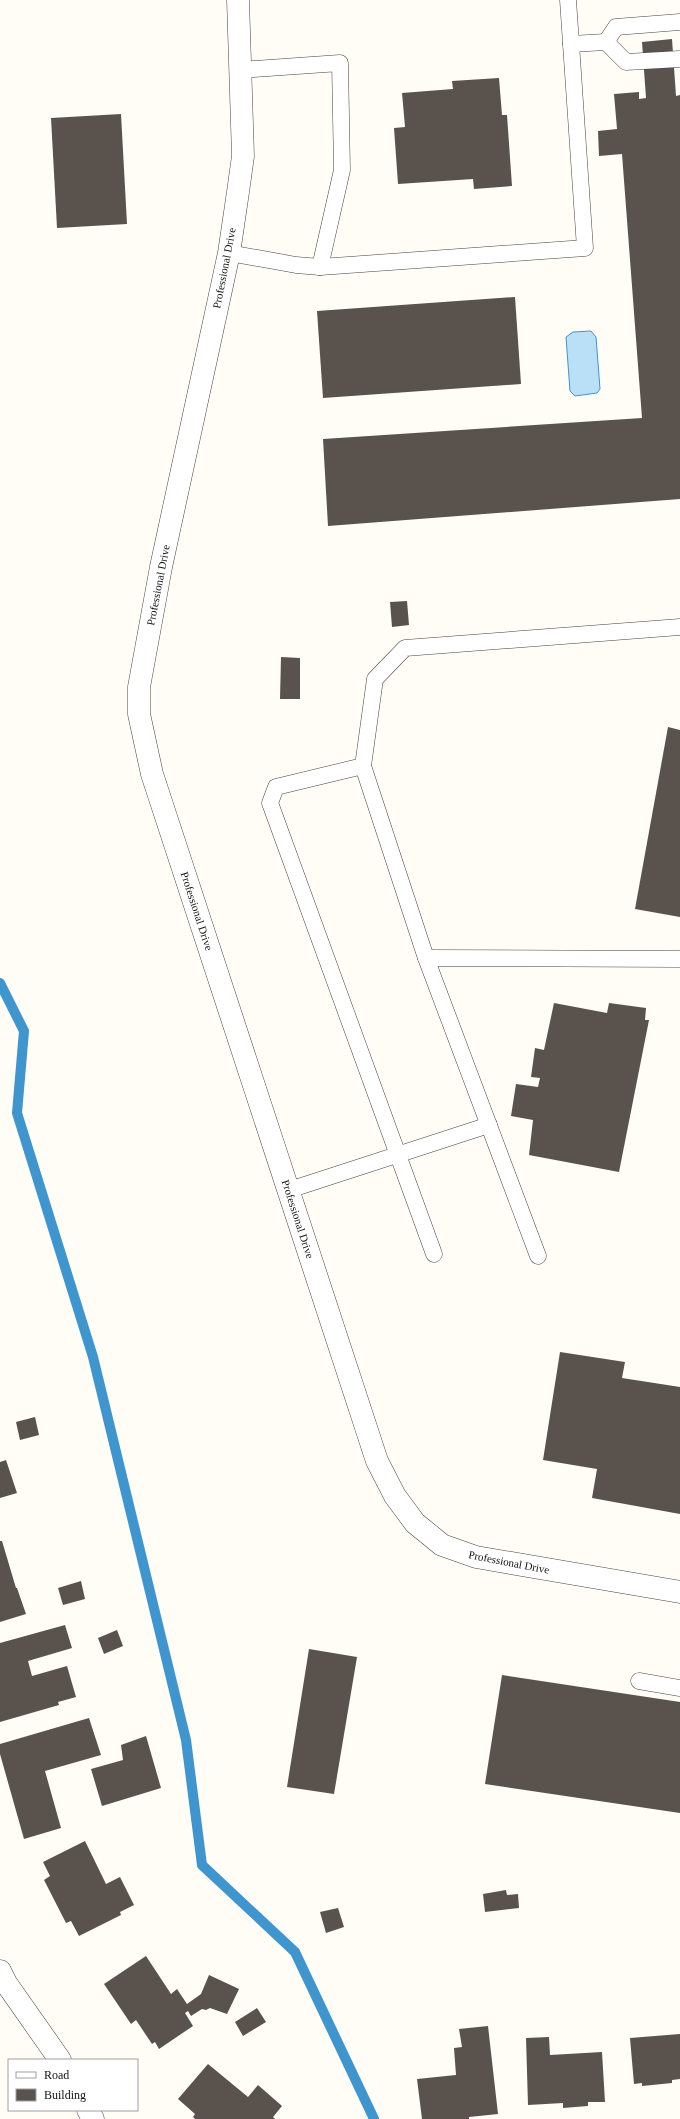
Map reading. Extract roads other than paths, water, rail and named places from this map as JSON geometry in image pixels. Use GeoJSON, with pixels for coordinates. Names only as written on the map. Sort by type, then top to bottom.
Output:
{"type":"FeatureCollection","features":[{"type":"Feature","properties":{"kind":"street","name":"Professional Drive"},"geometry":{"type":"LineString","coordinates":[[238,0],[243,156],[228,253],[145,651],[139,687],[139,714],[152,774],[378,1461],[395,1496],[415,1524],[442,1545],[476,1557],[680,1592]]}},
{"type":"Feature","properties":{"kind":"street"},"geometry":{"type":"LineString","coordinates":[[0,1971],[6,1983],[59,2059]]}},
{"type":"Feature","properties":{"kind":"lane"},"geometry":{"type":"LineString","coordinates":[[228,253],[296,265],[320,267],[585,248],[568,0]]}},
{"type":"Feature","properties":{"kind":"lane"},"geometry":{"type":"LineString","coordinates":[[606,42],[616,27],[680,22]]}},
{"type":"Feature","properties":{"kind":"lane"},"geometry":{"type":"LineString","coordinates":[[571,44],[606,42],[626,62],[680,59]]}},
{"type":"Feature","properties":{"kind":"lane"},"geometry":{"type":"LineString","coordinates":[[240,70],[340,63],[342,170],[320,267]]}},
{"type":"Feature","properties":{"kind":"lane"},"geometry":{"type":"LineString","coordinates":[[538,1256],[426,958],[363,766],[374,679],[405,648],[680,627]]}},
{"type":"Feature","properties":{"kind":"lane"},"geometry":{"type":"LineString","coordinates":[[363,766],[276,787],[270,803],[434,1254]]}},
{"type":"Feature","properties":{"kind":"lane"},"geometry":{"type":"LineString","coordinates":[[426,958],[680,959]]}},
{"type":"Feature","properties":{"kind":"lane"},"geometry":{"type":"LineString","coordinates":[[289,1190],[398,1156],[489,1125]]}},
{"type":"Feature","properties":{"kind":"lane"},"geometry":{"type":"LineString","coordinates":[[639,1681],[680,1688]]}},
{"type":"Feature","properties":{"kind":"water"},"geometry":{"type":"Polygon","coordinates":[[[591,331],[596,337],[600,389],[597,393],[575,396],[570,391],[566,337],[573,332],[591,331]]]}},
{"type":"Feature","properties":{"kind":"waterway"},"geometry":{"type":"LineString","coordinates":[[0,983],[24,1031],[17,1113],[93,1357],[186,1740],[202,1865],[295,1952],[374,2119]]}}]}
